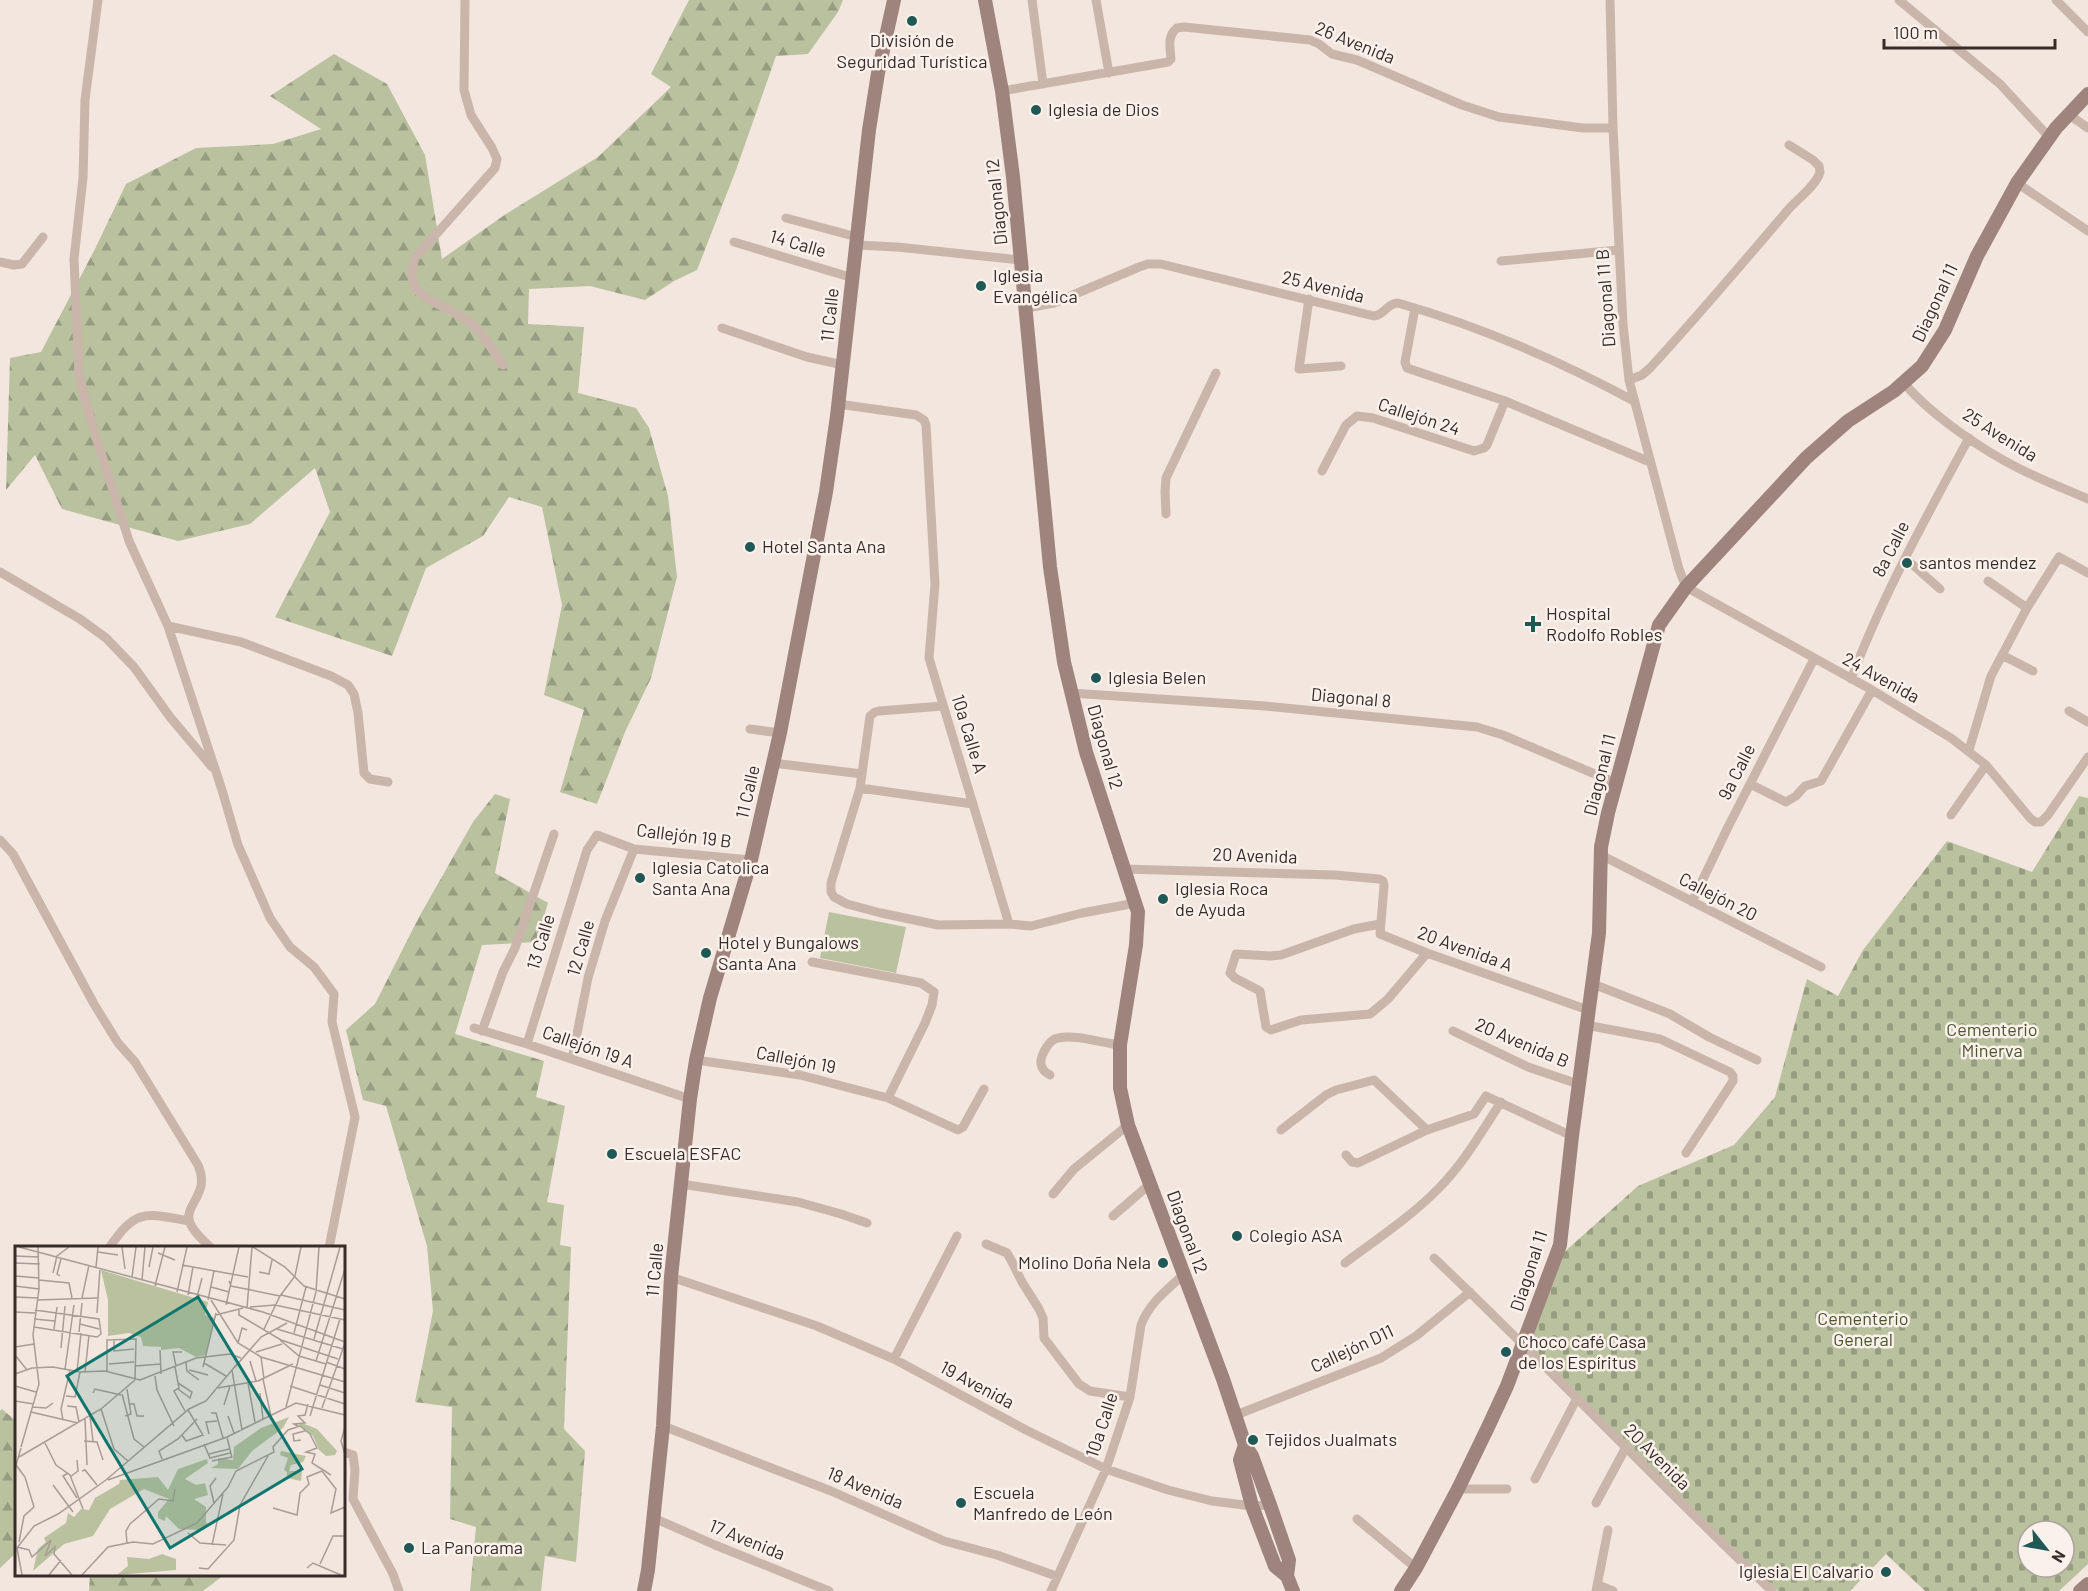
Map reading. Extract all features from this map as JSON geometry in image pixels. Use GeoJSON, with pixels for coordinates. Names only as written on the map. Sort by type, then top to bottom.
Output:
{"type":"FeatureCollection","features":[{"type":"Feature","properties":{"kind":"street"},"geometry":{"type":"LineString","coordinates":[[98,0],[85,100],[83,178],[74,259],[79,376],[129,541],[168,626],[238,845],[270,918],[290,947],[314,967],[334,994],[332,1022],[354,1117],[329,1246]]}},
{"type":"Feature","properties":{"kind":"street"},"geometry":{"type":"LineString","coordinates":[[465,0],[464,90],[471,115],[497,159],[495,168],[415,258],[411,278],[416,291],[459,314],[474,325],[503,365]]}},
{"type":"Feature","properties":{"kind":"street","name":"11 Calle"},"geometry":{"type":"LineString","coordinates":[[644,1591],[663,1426],[671,1277],[696,1060],[710,998],[751,860],[780,733],[828,482],[872,112],[894,0]]}},
{"type":"Feature","properties":{"kind":"street","name":"Diagonal 12"},"geometry":{"type":"LineString","coordinates":[[986,0],[1002,91],[1012,167],[1050,567],[1064,662],[1089,762],[1136,903],[1138,920],[1136,945],[1120,1045],[1120,1088],[1128,1125],[1289,1560],[1287,1576]]}},
{"type":"Feature","properties":{"kind":"street"},"geometry":{"type":"LineString","coordinates":[[1032,0],[1043,84]]}},
{"type":"Feature","properties":{"kind":"street"},"geometry":{"type":"LineString","coordinates":[[1096,0],[1109,73]]}},
{"type":"Feature","properties":{"kind":"street","name":"Diagonal 11 B"},"geometry":{"type":"LineString","coordinates":[[1610,0],[1619,250],[1629,380],[1686,587]]}},
{"type":"Feature","properties":{"kind":"street"},"geometry":{"type":"LineString","coordinates":[[1899,0],[1985,70],[2014,97],[2049,137]]}},
{"type":"Feature","properties":{"kind":"street"},"geometry":{"type":"LineString","coordinates":[[2056,0],[2088,32]]}},
{"type":"Feature","properties":{"kind":"street","name":"26 Avenida"},"geometry":{"type":"LineString","coordinates":[[1002,91],[1168,62],[1171,57],[1170,38],[1174,30],[1180,27],[1310,40],[1332,54],[1357,60],[1461,105],[1499,117],[1583,128],[1613,128]]}},
{"type":"Feature","properties":{"kind":"street","name":"Diagonal 11"},"geometry":{"type":"LineString","coordinates":[[1401,1591],[1416,1568],[1458,1489],[1499,1404],[1560,1245],[1578,1084],[1599,933],[1601,855],[1604,833],[1655,635],[1666,613],[1686,587],[1798,466],[1848,421],[1904,383],[1922,366],[1945,330],[1977,256],[2017,183],[2049,137],[2088,94]]}},
{"type":"Feature","properties":{"kind":"street"},"geometry":{"type":"LineString","coordinates":[[2068,114],[2088,128]]}},
{"type":"Feature","properties":{"kind":"street"},"geometry":{"type":"LineString","coordinates":[[1629,380],[1642,375],[1650,368],[1816,181],[1820,172],[1816,163],[1790,145]]}},
{"type":"Feature","properties":{"kind":"street"},"geometry":{"type":"LineString","coordinates":[[2017,183],[2088,231]]}},
{"type":"Feature","properties":{"kind":"street"},"geometry":{"type":"LineString","coordinates":[[786,218],[857,241],[1021,260]]}},
{"type":"Feature","properties":{"kind":"street"},"geometry":{"type":"LineString","coordinates":[[0,262],[22,264],[44,237]]}},
{"type":"Feature","properties":{"kind":"street","name":"14 Calle"},"geometry":{"type":"LineString","coordinates":[[734,242],[853,278]]}},
{"type":"Feature","properties":{"kind":"street"},"geometry":{"type":"LineString","coordinates":[[1501,261],[1619,250]]}},
{"type":"Feature","properties":{"kind":"street","name":"25 Avenida"},"geometry":{"type":"LineString","coordinates":[[1027,308],[1054,303],[1139,267],[1154,263],[1374,316],[1380,315],[1393,303],[1415,308],[1543,357],[1634,400]]}},
{"type":"Feature","properties":{"kind":"street"},"geometry":{"type":"LineString","coordinates":[[1308,299],[1299,369],[1341,366]]}},
{"type":"Feature","properties":{"kind":"street"},"geometry":{"type":"LineString","coordinates":[[1415,308],[1406,366],[1427,376],[1505,401],[1650,462]]}},
{"type":"Feature","properties":{"kind":"street"},"geometry":{"type":"LineString","coordinates":[[722,328],[807,357],[843,365]]}},
{"type":"Feature","properties":{"kind":"street"},"geometry":{"type":"LineString","coordinates":[[1166,514],[1166,478],[1216,373]]}},
{"type":"Feature","properties":{"kind":"street","name":"25 Avenida"},"geometry":{"type":"LineString","coordinates":[[1904,383],[1922,402],[1969,438],[2015,467],[2088,499]]}},
{"type":"Feature","properties":{"kind":"street","name":"Callejón 24"},"geometry":{"type":"LineString","coordinates":[[1322,471],[1346,425],[1357,416],[1373,418],[1474,452],[1487,445],[1505,401]]}},
{"type":"Feature","properties":{"kind":"street","name":"10a Calle A"},"geometry":{"type":"LineString","coordinates":[[838,404],[916,415],[924,420],[928,430],[935,584],[928,653],[1010,924]]}},
{"type":"Feature","properties":{"kind":"street","name":"8a Calle"},"geometry":{"type":"LineString","coordinates":[[1851,679],[1873,624],[1905,558],[1969,438]]}},
{"type":"Feature","properties":{"kind":"street"},"geometry":{"type":"LineString","coordinates":[[1969,750],[1987,686],[2027,608],[2059,557],[2088,573]]}},
{"type":"Feature","properties":{"kind":"street"},"geometry":{"type":"LineString","coordinates":[[1905,558],[1940,589]]}},
{"type":"Feature","properties":{"kind":"street"},"geometry":{"type":"LineString","coordinates":[[0,572],[80,619],[106,638],[134,667],[170,717],[215,772]]}},
{"type":"Feature","properties":{"kind":"street"},"geometry":{"type":"LineString","coordinates":[[1988,581],[2027,608]]}},
{"type":"Feature","properties":{"kind":"street","name":"24 Avenida"},"geometry":{"type":"LineString","coordinates":[[1686,587],[1872,690],[1969,750],[1986,765],[2030,818],[2038,822],[2048,815],[2088,757]]}},
{"type":"Feature","properties":{"kind":"street"},"geometry":{"type":"LineString","coordinates":[[168,626],[241,642],[331,676],[348,685],[354,694],[358,713],[364,773],[370,779],[388,782]]}},
{"type":"Feature","properties":{"kind":"street"},"geometry":{"type":"LineString","coordinates":[[2002,655],[2033,671]]}},
{"type":"Feature","properties":{"kind":"street","name":"9a Calle"},"geometry":{"type":"LineString","coordinates":[[1692,902],[1814,659]]}},
{"type":"Feature","properties":{"kind":"street"},"geometry":{"type":"LineString","coordinates":[[1750,784],[1786,802],[1796,796],[1805,786],[1821,781],[1872,690]]}},
{"type":"Feature","properties":{"kind":"street","name":"Diagonal 8"},"geometry":{"type":"LineString","coordinates":[[1071,693],[1265,706],[1471,726],[1503,735],[1616,783]]}},
{"type":"Feature","properties":{"kind":"street"},"geometry":{"type":"LineString","coordinates":[[944,706],[879,711],[872,714],[869,720],[860,788],[831,883],[831,892],[834,897],[847,904],[881,914],[938,925],[1031,926],[1136,903]]}},
{"type":"Feature","properties":{"kind":"street"},"geometry":{"type":"LineString","coordinates":[[2069,711],[2088,722]]}},
{"type":"Feature","properties":{"kind":"street"},"geometry":{"type":"LineString","coordinates":[[750,729],[780,733]]}},
{"type":"Feature","properties":{"kind":"street"},"geometry":{"type":"LineString","coordinates":[[773,763],[862,774]]}},
{"type":"Feature","properties":{"kind":"street"},"geometry":{"type":"LineString","coordinates":[[1951,815],[1986,765]]}},
{"type":"Feature","properties":{"kind":"street"},"geometry":{"type":"LineString","coordinates":[[860,788],[973,804]]}},
{"type":"Feature","properties":{"kind":"street","name":"Callejón 19 A"},"geometry":{"type":"LineString","coordinates":[[554,834],[511,958],[478,1030],[527,1044],[690,1099]]}},
{"type":"Feature","properties":{"kind":"street","name":"Callejón 19 B"},"geometry":{"type":"LineString","coordinates":[[587,850],[597,835],[634,849],[751,860]]}},
{"type":"Feature","properties":{"kind":"street"},"geometry":{"type":"LineString","coordinates":[[0,840],[13,854],[94,1004],[118,1043],[135,1062],[198,1166],[203,1176],[202,1187],[190,1211],[189,1221],[196,1233],[209,1246]]}},
{"type":"Feature","properties":{"kind":"street","name":"12 Calle"},"geometry":{"type":"LineString","coordinates":[[572,1059],[592,967],[605,921],[634,849]]}},
{"type":"Feature","properties":{"kind":"street","name":"13 Calle"},"geometry":{"type":"LineString","coordinates":[[527,1044],[587,850]]}},
{"type":"Feature","properties":{"kind":"street","name":"Callejón 20"},"geometry":{"type":"LineString","coordinates":[[1601,855],[1821,967]]}},
{"type":"Feature","properties":{"kind":"street","name":"20 Avenida"},"geometry":{"type":"LineString","coordinates":[[1124,869],[1335,875],[1379,879],[1384,882],[1380,924]]}},
{"type":"Feature","properties":{"kind":"street"},"geometry":{"type":"LineString","coordinates":[[1380,924],[1354,929],[1281,955],[1236,954],[1230,973],[1234,978],[1260,991],[1266,1028],[1271,1030],[1301,1020],[1370,1014],[1388,999],[1427,953]]}},
{"type":"Feature","properties":{"kind":"street","name":"20 Avenida A"},"geometry":{"type":"LineString","coordinates":[[1380,924],[1380,934],[1588,1010]]}},
{"type":"Feature","properties":{"kind":"street"},"geometry":{"type":"LineString","coordinates":[[812,962],[921,983],[934,992],[925,1023],[888,1098]]}},
{"type":"Feature","properties":{"kind":"street"},"geometry":{"type":"LineString","coordinates":[[1593,984],[1670,1014],[1709,1037],[1757,1060]]}},
{"type":"Feature","properties":{"kind":"street"},"geometry":{"type":"LineString","coordinates":[[1587,1025],[1660,1039],[1730,1072],[1733,1081],[1686,1153]]}},
{"type":"Feature","properties":{"kind":"street","name":"20 Avenida B"},"geometry":{"type":"LineString","coordinates":[[1453,1031],[1528,1068],[1578,1084]]}},
{"type":"Feature","properties":{"kind":"street"},"geometry":{"type":"LineString","coordinates":[[1050,1075],[1041,1064],[1050,1041],[1055,1038],[1067,1037],[1120,1045]]}},
{"type":"Feature","properties":{"kind":"street","name":"Callejón 19"},"geometry":{"type":"LineString","coordinates":[[696,1060],[800,1075],[888,1098],[958,1130],[963,1127],[984,1089]]}},
{"type":"Feature","properties":{"kind":"street"},"geometry":{"type":"LineString","coordinates":[[1281,1130],[1326,1095],[1374,1080],[1427,1130]]}},
{"type":"Feature","properties":{"kind":"street"},"geometry":{"type":"LineString","coordinates":[[1346,1155],[1352,1162],[1358,1163],[1427,1130],[1474,1114],[1486,1096],[1572,1136]]}},
{"type":"Feature","properties":{"kind":"street"},"geometry":{"type":"LineString","coordinates":[[1346,1263],[1441,1187],[1463,1159],[1501,1102]]}},
{"type":"Feature","properties":{"kind":"street"},"geometry":{"type":"LineString","coordinates":[[1053,1194],[1074,1169],[1128,1125]]}},
{"type":"Feature","properties":{"kind":"street"},"geometry":{"type":"LineString","coordinates":[[681,1184],[798,1202],[867,1223]]}},
{"type":"Feature","properties":{"kind":"street"},"geometry":{"type":"LineString","coordinates":[[1113,1216],[1150,1184]]}},
{"type":"Feature","properties":{"kind":"street"},"geometry":{"type":"LineString","coordinates":[[110,1246],[122,1229],[138,1217],[155,1215],[189,1221]]}},
{"type":"Feature","properties":{"kind":"street"},"geometry":{"type":"LineString","coordinates":[[894,1359],[957,1236]]}},
{"type":"Feature","properties":{"kind":"street"},"geometry":{"type":"LineString","coordinates":[[986,1244],[1007,1253],[1043,1318],[1044,1338],[1079,1384],[1090,1391],[1130,1397]]}},
{"type":"Feature","properties":{"kind":"street","name":"20 Avenida"},"geometry":{"type":"LineString","coordinates":[[1434,1258],[1523,1344],[1625,1449],[1772,1591]]}},
{"type":"Feature","properties":{"kind":"street","name":"10a Calle"},"geometry":{"type":"LineString","coordinates":[[1051,1591],[1106,1469],[1130,1397],[1141,1325],[1145,1314],[1152,1304],[1184,1274]]}},
{"type":"Feature","properties":{"kind":"street","name":"19 Avenida"},"geometry":{"type":"LineString","coordinates":[[671,1277],[817,1326],[894,1359],[1026,1430],[1106,1469],[1168,1490],[1212,1501],[1252,1506],[1270,1505]]}},
{"type":"Feature","properties":{"kind":"street","name":"Callejón D11"},"geometry":{"type":"LineString","coordinates":[[1236,1415],[1382,1358],[1416,1336],[1470,1292]]}},
{"type":"Feature","properties":{"kind":"street"},"geometry":{"type":"LineString","coordinates":[[1535,1479],[1576,1400]]}},
{"type":"Feature","properties":{"kind":"street","name":"18 Avenida"},"geometry":{"type":"LineString","coordinates":[[663,1426],[831,1491],[944,1540],[998,1555],[1056,1576]]}},
{"type":"Feature","properties":{"kind":"street","name":"Diagonal 12"},"geometry":{"type":"LineString","coordinates":[[1245,1445],[1240,1460],[1252,1506],[1275,1566],[1287,1576],[1293,1591]]}},
{"type":"Feature","properties":{"kind":"street"},"geometry":{"type":"LineString","coordinates":[[1596,1503],[1625,1449]]}},
{"type":"Feature","properties":{"kind":"street"},"geometry":{"type":"LineString","coordinates":[[345,1452],[353,1455],[356,1470],[353,1499],[399,1591]]}},
{"type":"Feature","properties":{"kind":"street"},"geometry":{"type":"LineString","coordinates":[[1458,1489],[1507,1489]]}},
{"type":"Feature","properties":{"kind":"street","name":"17 Avenida"},"geometry":{"type":"LineString","coordinates":[[654,1518],[829,1591]]}},
{"type":"Feature","properties":{"kind":"street"},"geometry":{"type":"LineString","coordinates":[[1357,1519],[1416,1568]]}},
{"type":"Feature","properties":{"kind":"street"},"geometry":{"type":"LineString","coordinates":[[1608,1530],[1597,1588],[1613,1591]]}},
{"type":"Feature","properties":{"kind":"street"},"geometry":{"type":"LineString","coordinates":[[2080,1591],[2088,1584]]}},
{"type":"Feature","properties":{"kind":"green space"},"geometry":{"type":"Polygon","coordinates":[[[689,0],[843,0],[838,12],[808,54],[776,56],[736,170],[697,270],[674,281],[645,300],[590,286],[529,289],[528,324],[584,327],[578,393],[636,408],[649,428],[668,496],[677,577],[651,678],[625,732],[597,804],[560,792],[584,710],[544,695],[562,605],[542,507],[509,497],[483,536],[426,568],[392,656],[275,617],[330,512],[315,468],[250,524],[178,541],[62,509],[35,455],[6,490],[10,358],[41,352],[126,184],[196,148],[273,144],[321,129],[270,96],[334,54],[387,84],[425,155],[442,259],[506,214],[598,157],[671,87],[651,74],[689,0]]]}},
{"type":"Feature","properties":{"kind":"green space"},"geometry":{"type":"Polygon","coordinates":[[[495,794],[510,799],[495,873],[548,903],[536,942],[482,945],[455,1034],[544,1061],[536,1097],[565,1106],[547,1202],[564,1205],[560,1245],[571,1247],[564,1429],[585,1451],[576,1562],[545,1556],[541,1591],[470,1591],[476,1527],[450,1519],[452,1407],[415,1402],[433,1311],[427,1246],[386,1106],[363,1100],[346,1030],[375,1004],[419,917],[473,822],[495,794]]]}},
{"type":"Feature","properties":{"kind":"green space","name":"Cementerio General"},"geometry":{"type":"Polygon","coordinates":[[[2079,796],[2088,798],[2088,1564],[2076,1575],[2076,1519],[2016,1519],[2016,1579],[2072,1579],[2059,1591],[1925,1591],[1886,1554],[1850,1591],[1778,1591],[1628,1448],[1528,1347],[1561,1255],[1638,1186],[1734,1145],[1775,1097],[1807,979],[1838,996],[1863,950],[1947,841],[2032,872],[2079,796]]]}},
{"type":"Feature","properties":{"kind":"green space"},"geometry":{"type":"Polygon","coordinates":[[[829,912],[906,927],[896,973],[820,958],[829,912]]]}},
{"type":"Feature","properties":{"kind":"green space"},"geometry":{"type":"Polygon","coordinates":[[[2,1409],[15,1420],[15,1554],[0,1568],[0,1411],[2,1409]]]}},
{"type":"Feature","properties":{"kind":"green space"},"geometry":{"type":"Polygon","coordinates":[[[90,1576],[223,1576],[203,1591],[89,1591],[90,1576]]]}},
{"type":"Feature","properties":{"kind":"place","name":"División de Seguridad Turística"},"geometry":{"type":"Point","coordinates":[912,21]}},
{"type":"Feature","properties":{"kind":"place","name":"Iglesia de Dios"},"geometry":{"type":"Point","coordinates":[1036,110]}},
{"type":"Feature","properties":{"kind":"place","name":"Iglesia Evangélica"},"geometry":{"type":"Point","coordinates":[981,286]}},
{"type":"Feature","properties":{"kind":"place","name":"Hotel Santa Ana"},"geometry":{"type":"Point","coordinates":[750,547]}},
{"type":"Feature","properties":{"kind":"place","name":"santos mendez"},"geometry":{"type":"Point","coordinates":[1907,563]}},
{"type":"Feature","properties":{"kind":"place","name":"Hospital Rodolfo Robles"},"geometry":{"type":"Point","coordinates":[1533,624]}},
{"type":"Feature","properties":{"kind":"place","name":"Iglesia Belen"},"geometry":{"type":"Point","coordinates":[1096,678]}},
{"type":"Feature","properties":{"kind":"place","name":"Iglesia Catolica Santa Ana"},"geometry":{"type":"Point","coordinates":[640,878]}},
{"type":"Feature","properties":{"kind":"place","name":"Iglesia Roca de Ayuda"},"geometry":{"type":"Point","coordinates":[1163,899]}},
{"type":"Feature","properties":{"kind":"place","name":"Hotel y Bungalows Santa Ana"},"geometry":{"type":"Point","coordinates":[706,953]}},
{"type":"Feature","properties":{"kind":"place","name":"Escuela ESFAC"},"geometry":{"type":"Point","coordinates":[612,1154]}},
{"type":"Feature","properties":{"kind":"place","name":"Colegio ASA"},"geometry":{"type":"Point","coordinates":[1237,1236]}},
{"type":"Feature","properties":{"kind":"place","name":"Molino Doña Nela"},"geometry":{"type":"Point","coordinates":[1163,1263]}},
{"type":"Feature","properties":{"kind":"place","name":"Choco café Casa de los Espíritus"},"geometry":{"type":"Point","coordinates":[1506,1352]}},
{"type":"Feature","properties":{"kind":"place","name":"Tejidos Jualmats"},"geometry":{"type":"Point","coordinates":[1253,1440]}},
{"type":"Feature","properties":{"kind":"place","name":"Escuela Manfredo de León"},"geometry":{"type":"Point","coordinates":[961,1503]}},
{"type":"Feature","properties":{"kind":"place","name":"La Panorama"},"geometry":{"type":"Point","coordinates":[409,1548]}},
{"type":"Feature","properties":{"kind":"place","name":"Iglesia El Calvario"},"geometry":{"type":"Point","coordinates":[1886,1572]}},
{"type":"Feature","properties":{"kind":"park label","name":"Cementerio Minerva"},"geometry":{"type":"Point","coordinates":[1992,1040]}}]}
